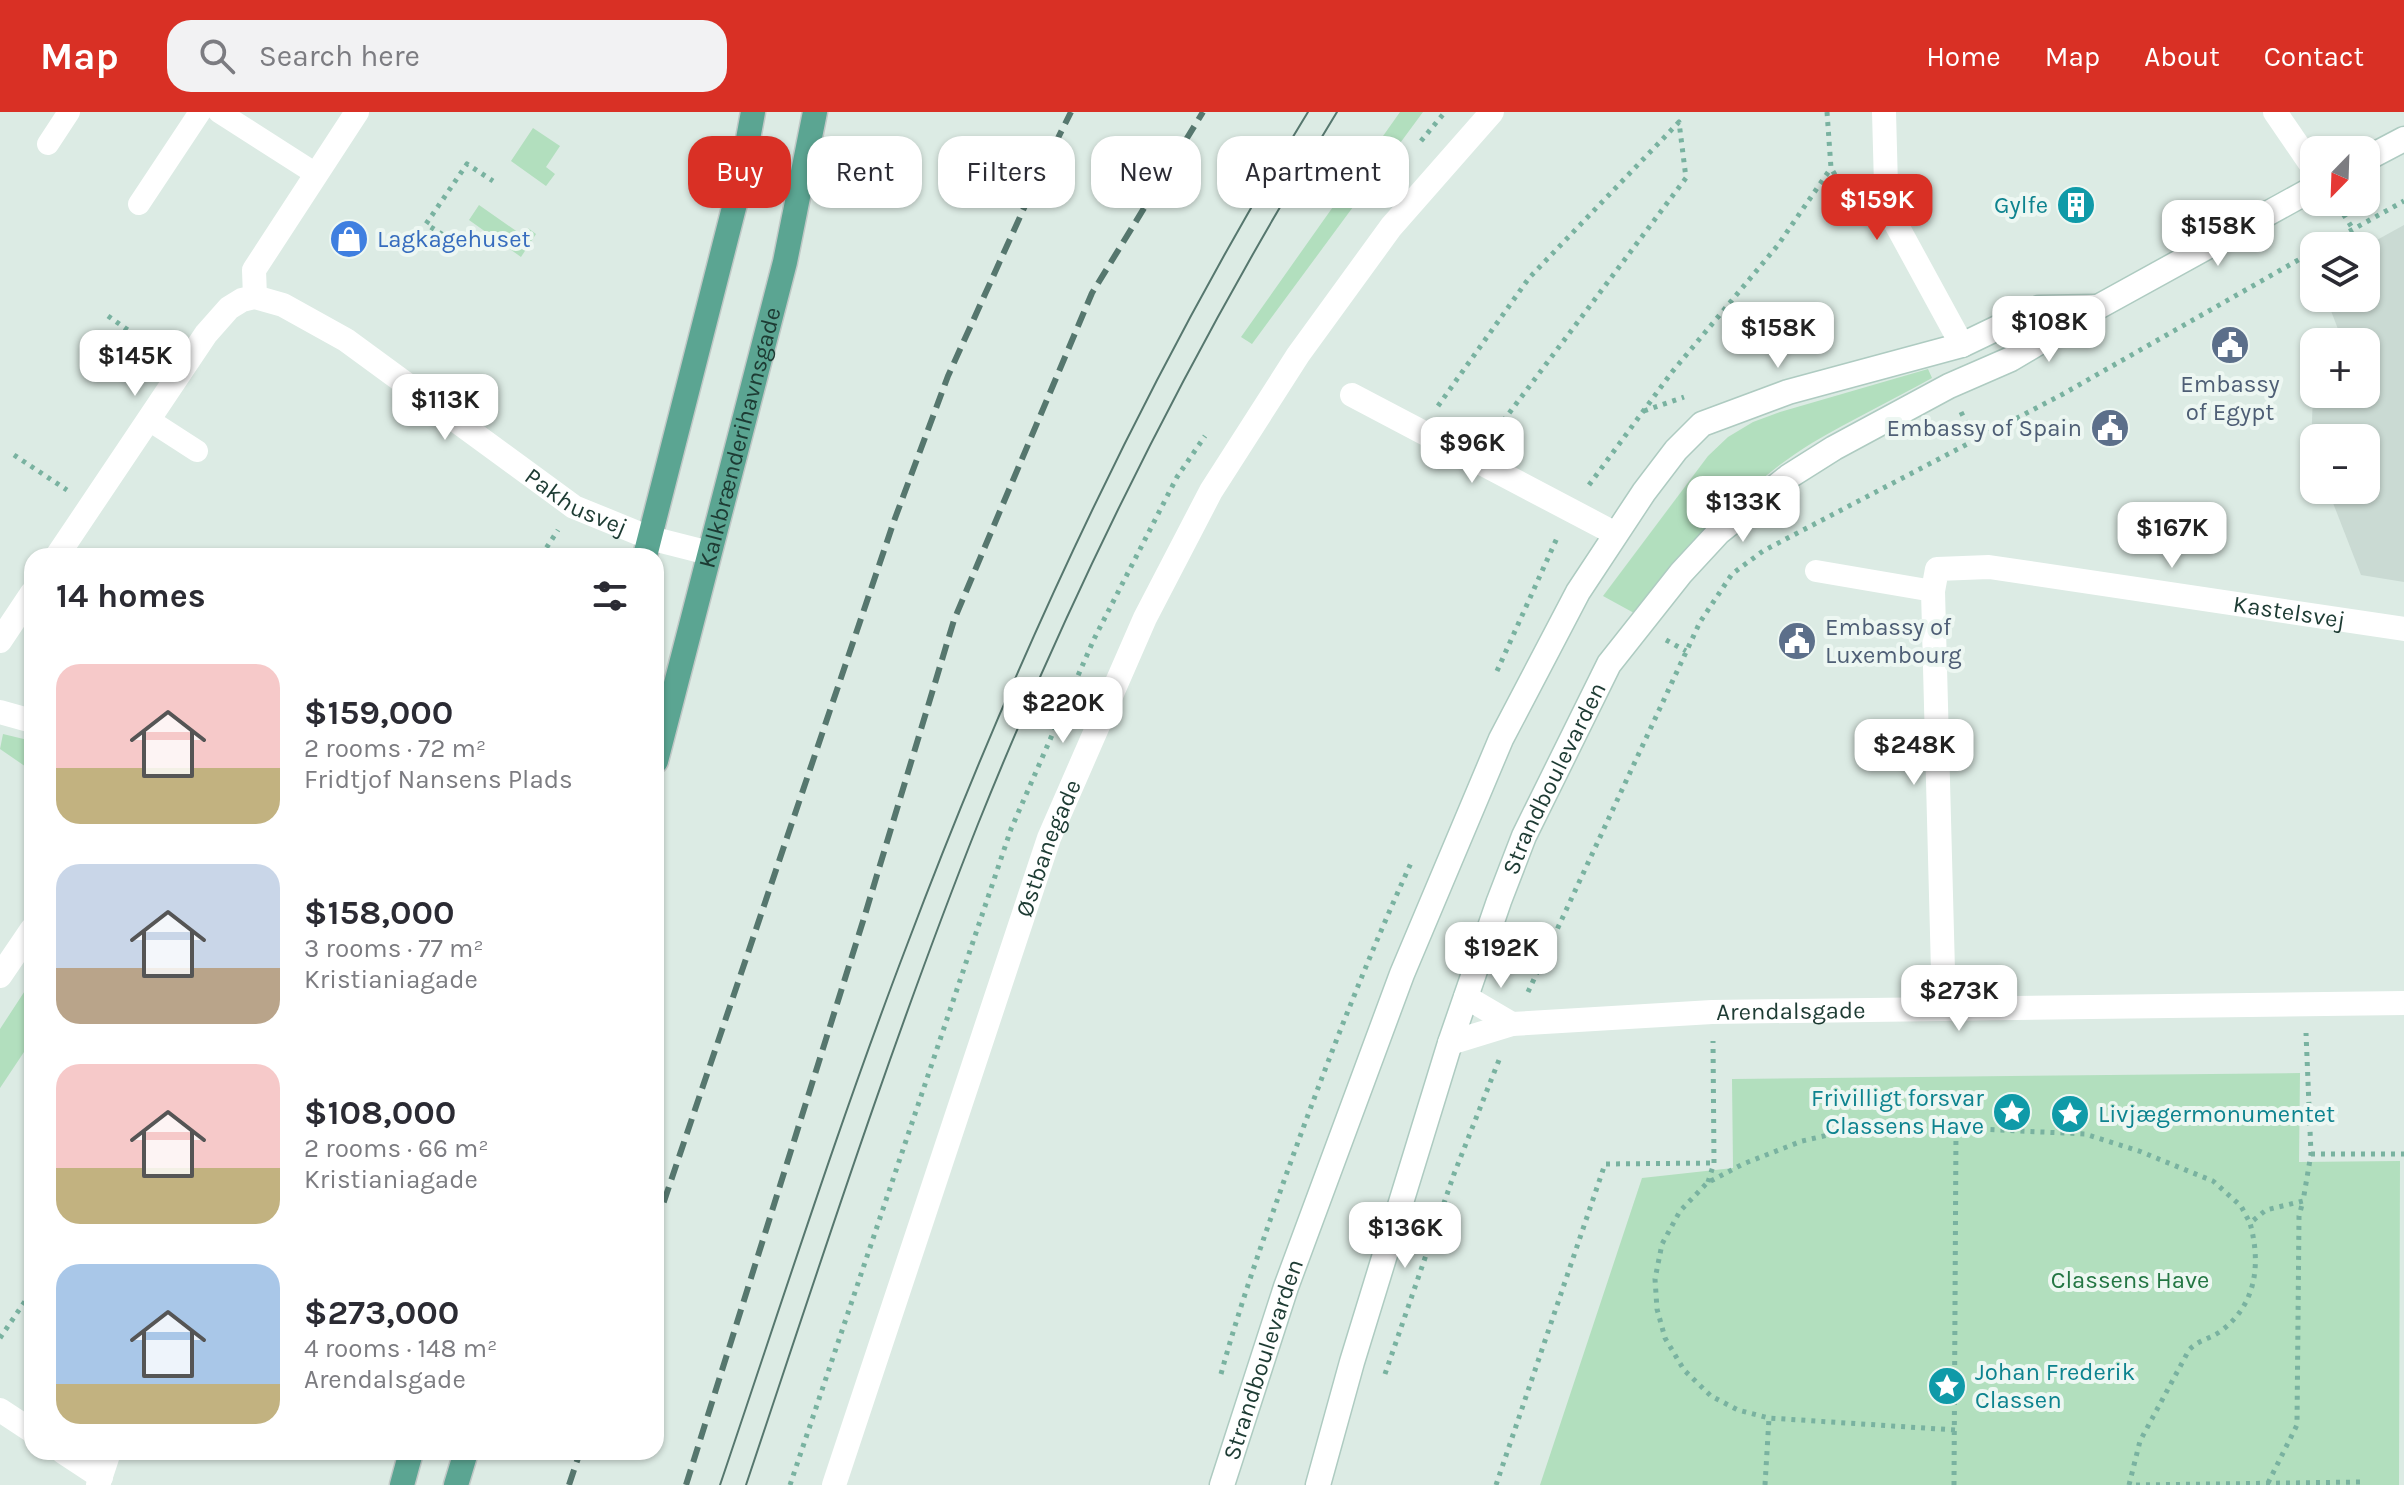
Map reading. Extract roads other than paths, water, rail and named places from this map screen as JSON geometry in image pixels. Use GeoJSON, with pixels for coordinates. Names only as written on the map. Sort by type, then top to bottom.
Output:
{"type":"FeatureCollection","features":[{"type":"Feature","properties":{"kind":"main road"},"geometry":{"type":"LineString","coordinates":[[648,547],[739,188],[753,112]]}},
{"type":"Feature","properties":{"kind":"main road","name":"Kalkbrænderihavnsgade"},"geometry":{"type":"LineString","coordinates":[[664,730],[785,262],[815,112]]}},
{"type":"Feature","properties":{"kind":"main road"},"geometry":{"type":"LineString","coordinates":[[402,1485],[409,1460]]}},
{"type":"Feature","properties":{"kind":"main road"},"geometry":{"type":"LineString","coordinates":[[456,1485],[464,1460]]}},
{"type":"Feature","properties":{"kind":"street"},"geometry":{"type":"LineString","coordinates":[[62,548],[206,334],[229,308],[255,297],[254,270],[357,112]]}},
{"type":"Feature","properties":{"kind":"street","name":"Østbanegade"},"geometry":{"type":"LineString","coordinates":[[834,1485],[1049,838],[1145,618],[1211,491],[1298,355],[1391,227],[1492,112]]}},
{"type":"Feature","properties":{"kind":"street"},"geometry":{"type":"LineString","coordinates":[[1884,112],[1890,213],[1962,345]]}},
{"type":"Feature","properties":{"kind":"street"},"geometry":{"type":"LineString","coordinates":[[2275,112],[2300,149]]}},
{"type":"Feature","properties":{"kind":"street"},"geometry":{"type":"LineString","coordinates":[[2380,152],[2404,139]]}},
{"type":"Feature","properties":{"kind":"street","name":"Strandboulevarden"},"geometry":{"type":"LineString","coordinates":[[1318,1485],[1352,1362],[1466,997],[1524,836],[1609,664],[1681,573],[1718,533],[1788,477],[1834,448],[2011,359],[2098,307],[2300,196]]}},
{"type":"Feature","properties":{"kind":"street","name":"Pakhusvej"},"geometry":{"type":"LineString","coordinates":[[255,297],[283,305],[346,340],[574,507],[648,547]]}},
{"type":"Feature","properties":{"kind":"street","name":"Strandboulevarden"},"geometry":{"type":"LineString","coordinates":[[1222,1485],[1286,1287],[1402,974],[1501,739],[1578,592],[1614,533],[1676,450],[1702,424],[1788,392],[1962,345],[2039,308],[2098,307]]}},
{"type":"Feature","properties":{"kind":"street"},"geometry":{"type":"LineString","coordinates":[[1352,395],[1614,533]]}},
{"type":"Feature","properties":{"kind":"street","name":"Pakhusvej"},"geometry":{"type":"LineString","coordinates":[[664,549],[709,553]]}},
{"type":"Feature","properties":{"kind":"street","name":"Kastelsvej"},"geometry":{"type":"LineString","coordinates":[[1935,580],[1989,567],[2404,629]]}},
{"type":"Feature","properties":{"kind":"street"},"geometry":{"type":"LineString","coordinates":[[1935,580],[1944,1009]]}},
{"type":"Feature","properties":{"kind":"street"},"geometry":{"type":"LineString","coordinates":[[0,641],[24,605]]}},
{"type":"Feature","properties":{"kind":"street"},"geometry":{"type":"LineString","coordinates":[[0,712],[24,719]]}},
{"type":"Feature","properties":{"kind":"street"},"geometry":{"type":"LineString","coordinates":[[0,976],[24,941]]}},
{"type":"Feature","properties":{"kind":"street"},"geometry":{"type":"LineString","coordinates":[[1466,997],[1512,1024]]}},
{"type":"Feature","properties":{"kind":"street","name":"Arendalsgade"},"geometry":{"type":"LineString","coordinates":[[1450,1043],[1512,1024],[1712,1012],[2404,1003]]}},
{"type":"Feature","properties":{"kind":"street"},"geometry":{"type":"LineString","coordinates":[[0,1410],[24,1426]]}},
{"type":"Feature","properties":{"kind":"street"},"geometry":{"type":"LineString","coordinates":[[73,1460],[100,1481],[107,1460]]}},
{"type":"Feature","properties":{"kind":"lane"},"geometry":{"type":"LineString","coordinates":[[48,144],[69,112]]}},
{"type":"Feature","properties":{"kind":"lane"},"geometry":{"type":"LineString","coordinates":[[139,204],[200,112]]}},
{"type":"Feature","properties":{"kind":"lane"},"geometry":{"type":"LineString","coordinates":[[219,112],[316,174]]}},
{"type":"Feature","properties":{"kind":"lane"},"geometry":{"type":"LineString","coordinates":[[149,420],[197,451]]}},
{"type":"Feature","properties":{"kind":"lane"},"geometry":{"type":"LineString","coordinates":[[1816,571],[1935,580]]}},
{"type":"Feature","properties":{"kind":"tram line"},"geometry":{"type":"LineString","coordinates":[[720,1485],[882,1012],[993,730],[1039,624],[1139,415],[1249,211],[1308,112]]}},
{"type":"Feature","properties":{"kind":"tram line"},"geometry":{"type":"LineString","coordinates":[[746,1485],[916,988],[1016,732],[1142,460],[1236,284],[1337,112]]}},
{"type":"Feature","properties":{"kind":"railway"},"geometry":{"type":"LineString","coordinates":[[664,1201],[894,521],[948,376],[1071,112]]}},
{"type":"Feature","properties":{"kind":"railway"},"geometry":{"type":"LineString","coordinates":[[686,1485],[954,620],[1092,293],[1203,112]]}},
{"type":"Feature","properties":{"kind":"railway"},"geometry":{"type":"LineString","coordinates":[[569,1485],[577,1460]]}},
{"type":"Feature","properties":{"kind":"place","name":"Gylfe"},"geometry":{"type":"Point","coordinates":[2076,205]}},
{"type":"Feature","properties":{"kind":"place","name":"Lagkagehuset"},"geometry":{"type":"Point","coordinates":[349,239]}},
{"type":"Feature","properties":{"kind":"place","name":"Embassy of Egypt"},"geometry":{"type":"Point","coordinates":[2230,345]}},
{"type":"Feature","properties":{"kind":"place","name":"Embassy of Spain"},"geometry":{"type":"Point","coordinates":[2110,428]}},
{"type":"Feature","properties":{"kind":"place","name":"Embassy of Luxembourg"},"geometry":{"type":"Point","coordinates":[1797,641]}},
{"type":"Feature","properties":{"kind":"place","name":"Frivilligt forsvar Classens Have"},"geometry":{"type":"Point","coordinates":[2012,1112]}},
{"type":"Feature","properties":{"kind":"place","name":"Livjægermonumentet"},"geometry":{"type":"Point","coordinates":[2070,1114]}},
{"type":"Feature","properties":{"kind":"place","name":"Johan Frederik Classen"},"geometry":{"type":"Point","coordinates":[1947,1386]}},
{"type":"Feature","properties":{"kind":"park label","name":"Classens Have"},"geometry":{"type":"Point","coordinates":[2130,1280]}}]}
